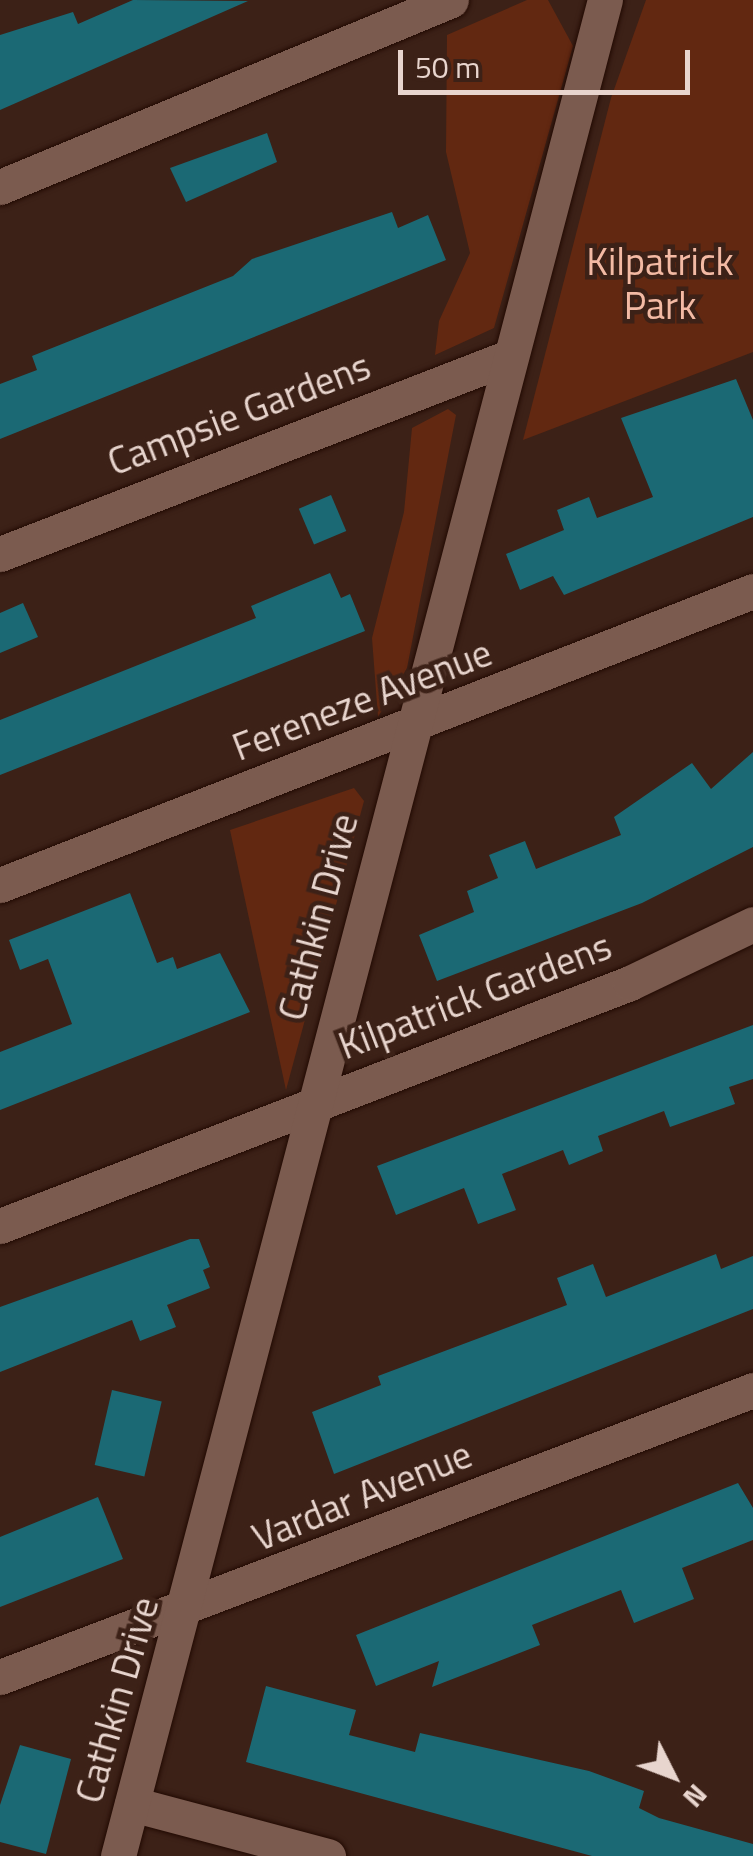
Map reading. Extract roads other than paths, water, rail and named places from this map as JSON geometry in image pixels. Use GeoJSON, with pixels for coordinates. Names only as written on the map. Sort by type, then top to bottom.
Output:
{"type":"FeatureCollection","features":[{"type":"Feature","properties":{"kind":"street"},"geometry":{"type":"LineString","coordinates":[[0,187],[451,0]]}},
{"type":"Feature","properties":{"kind":"street","name":"Cathkin Drive"},"geometry":{"type":"LineString","coordinates":[[118,1856],[188,1611],[312,1104],[606,0]]}},
{"type":"Feature","properties":{"kind":"street","name":"Campsie Gardens"},"geometry":{"type":"LineString","coordinates":[[0,554],[510,356]]}},
{"type":"Feature","properties":{"kind":"street","name":"Fereneze Avenue"},"geometry":{"type":"LineString","coordinates":[[0,885],[753,591]]}},
{"type":"Feature","properties":{"kind":"street","name":"Kilpatrick Gardens"},"geometry":{"type":"LineString","coordinates":[[0,1226],[630,983],[753,924]]}},
{"type":"Feature","properties":{"kind":"street","name":"Vardar Avenue"},"geometry":{"type":"LineString","coordinates":[[0,1677],[188,1611],[753,1390]]}},
{"type":"Feature","properties":{"kind":"street"},"geometry":{"type":"LineString","coordinates":[[132,1804],[328,1856]]}},
{"type":"Feature","properties":{"kind":"park label","name":"Kilpatrick Park"},"geometry":{"type":"Point","coordinates":[660,284]}}]}
